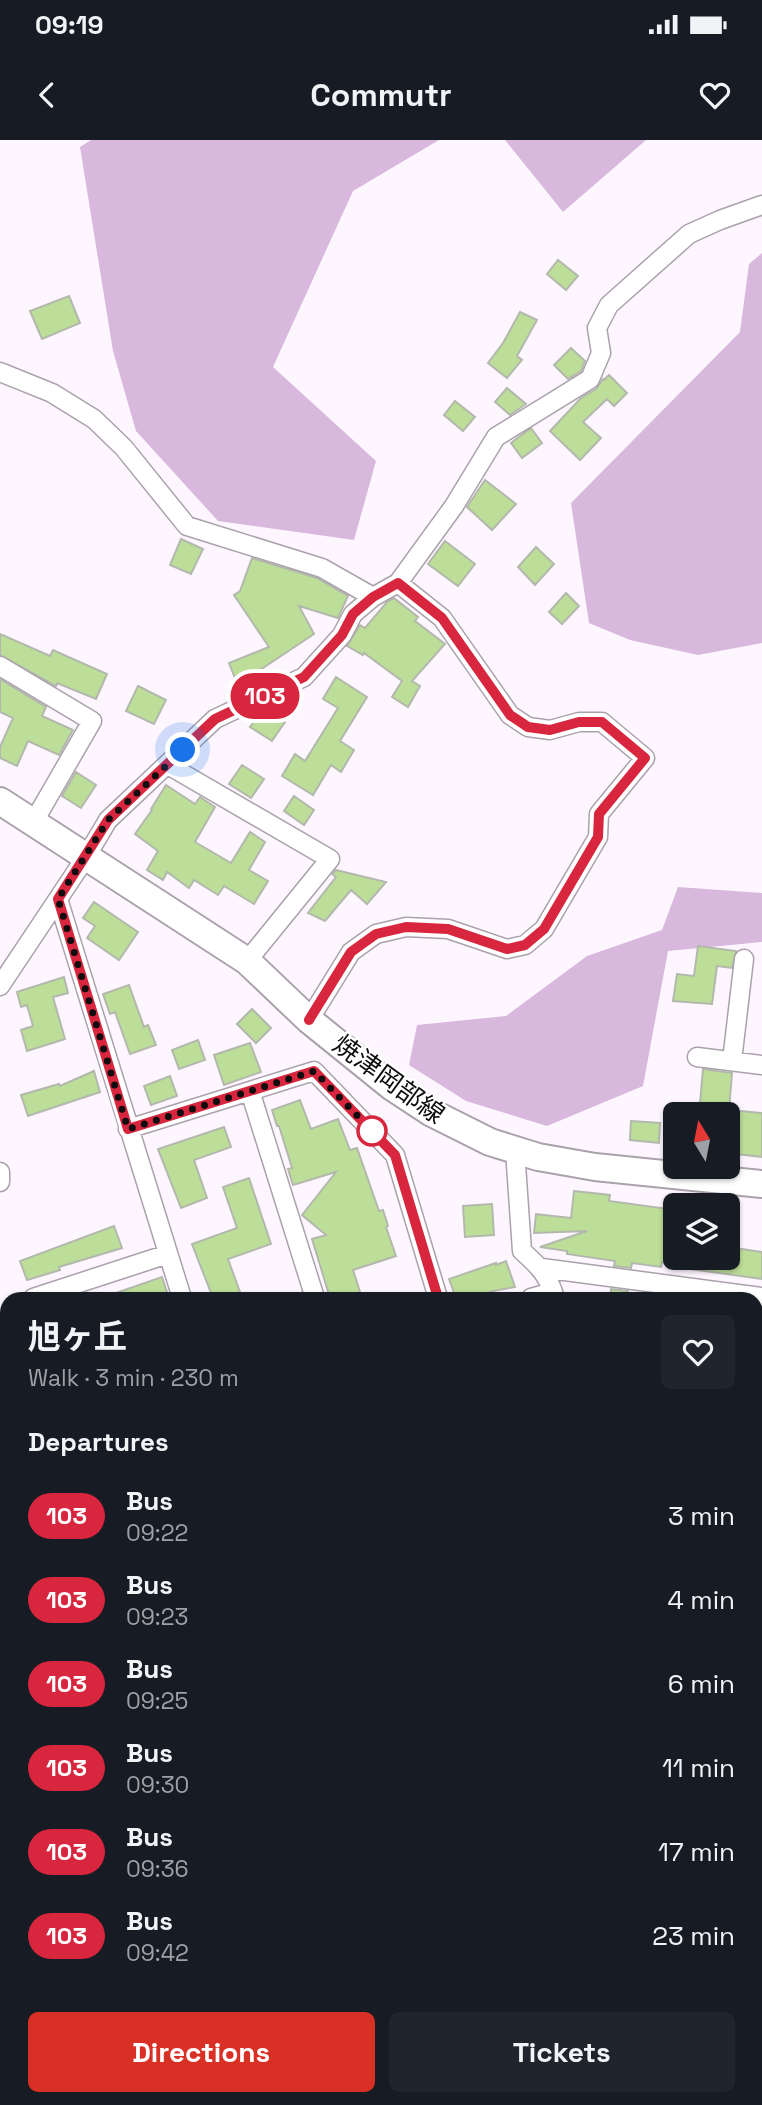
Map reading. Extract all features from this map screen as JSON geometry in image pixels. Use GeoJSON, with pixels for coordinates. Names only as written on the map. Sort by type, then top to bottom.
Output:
{"type":"FeatureCollection","features":[{"type":"Feature","properties":{"kind":"main road","name":"焼津岡部線"},"geometry":{"type":"LineString","coordinates":[[0,801],[247,961],[309,1020],[392,1087],[429,1112],[490,1142],[538,1157],[595,1167],[762,1184]]}},
{"type":"Feature","properties":{"kind":"street"},"geometry":{"type":"LineString","coordinates":[[0,986],[86,858],[108,820],[215,719],[304,677],[342,635],[353,614],[373,597],[398,583],[454,506],[496,437],[590,379],[601,353],[597,328],[609,305],[689,234],[762,205]]}},
{"type":"Feature","properties":{"kind":"street"},"geometry":{"type":"LineString","coordinates":[[0,372],[52,393],[94,419],[124,448],[187,526],[322,568],[373,597]]}},
{"type":"Feature","properties":{"kind":"street"},"geometry":{"type":"LineString","coordinates":[[309,1020],[351,952],[376,934],[406,927],[448,929],[507,949],[525,945],[544,929],[598,837],[599,814],[645,758],[602,722],[579,722],[550,730],[528,727],[510,715],[442,618],[398,583]]}},
{"type":"Feature","properties":{"kind":"street"},"geometry":{"type":"LineString","coordinates":[[0,666],[92,721],[33,823]]}},
{"type":"Feature","properties":{"kind":"street"},"geometry":{"type":"LineString","coordinates":[[168,765],[330,859],[247,961]]}},
{"type":"Feature","properties":{"kind":"street"},"geometry":{"type":"LineString","coordinates":[[58,899],[180,1292]]}},
{"type":"Feature","properties":{"kind":"street"},"geometry":{"type":"LineString","coordinates":[[732,1061],[744,959]]}},
{"type":"Feature","properties":{"kind":"street"},"geometry":{"type":"LineString","coordinates":[[697,1057],[762,1065]]}},
{"type":"Feature","properties":{"kind":"street"},"geometry":{"type":"LineString","coordinates":[[128,1129],[314,1071],[395,1155],[436,1292]]}},
{"type":"Feature","properties":{"kind":"street"},"geometry":{"type":"LineString","coordinates":[[250,1091],[313,1292]]}},
{"type":"Feature","properties":{"kind":"street"},"geometry":{"type":"LineString","coordinates":[[515,1150],[522,1251],[542,1268],[553,1292]]}},
{"type":"Feature","properties":{"kind":"street"},"geometry":{"type":"LineString","coordinates":[[0,1172],[0,1182]]}},
{"type":"Feature","properties":{"kind":"street"},"geometry":{"type":"LineString","coordinates":[[74,1292],[168,1254]]}},
{"type":"Feature","properties":{"kind":"street"},"geometry":{"type":"LineString","coordinates":[[542,1268],[724,1292]]}},
{"type":"Feature","properties":{"kind":"shaded area"},"geometry":{"type":"Polygon","coordinates":[[[91,140],[439,140],[353,191],[273,367],[376,461],[354,540],[218,521],[136,431],[113,351],[80,147],[91,140]]]}},
{"type":"Feature","properties":{"kind":"shaded area"},"geometry":{"type":"Polygon","coordinates":[[[505,140],[646,140],[563,212],[505,140]]]}},
{"type":"Feature","properties":{"kind":"shaded area"},"geometry":{"type":"Polygon","coordinates":[[[762,253],[762,643],[698,655],[630,640],[589,623],[571,503],[740,332],[749,264],[762,253]]]}},
{"type":"Feature","properties":{"kind":"shaded area"},"geometry":{"type":"Polygon","coordinates":[[[678,887],[762,893],[762,942],[668,951],[643,1086],[547,1126],[466,1101],[409,1065],[417,1025],[506,1016],[587,956],[662,930],[678,887]]]}},
{"type":"Feature","properties":{"kind":"building"},"geometry":{"type":"Polygon","coordinates":[[[558,260],[578,276],[566,290],[547,274],[558,260]]]}},
{"type":"Feature","properties":{"kind":"building"},"geometry":{"type":"Polygon","coordinates":[[[69,296],[80,323],[42,339],[30,311],[69,296]]]}},
{"type":"Feature","properties":{"kind":"building"},"geometry":{"type":"Polygon","coordinates":[[[520,312],[537,320],[517,356],[522,360],[507,378],[488,363],[520,312]]]}},
{"type":"Feature","properties":{"kind":"building"},"geometry":{"type":"Polygon","coordinates":[[[571,348],[585,361],[581,371],[568,379],[554,365],[571,348]]]}},
{"type":"Feature","properties":{"kind":"building"},"geometry":{"type":"Polygon","coordinates":[[[609,375],[627,393],[614,406],[607,399],[583,422],[601,438],[580,460],[550,431],[581,398],[596,389],[609,375]]]}},
{"type":"Feature","properties":{"kind":"building"},"geometry":{"type":"Polygon","coordinates":[[[507,388],[526,404],[510,415],[495,402],[507,388]]]}},
{"type":"Feature","properties":{"kind":"building"},"geometry":{"type":"Polygon","coordinates":[[[455,401],[475,417],[463,431],[444,415],[455,401]]]}},
{"type":"Feature","properties":{"kind":"building"},"geometry":{"type":"Polygon","coordinates":[[[531,428],[542,443],[522,458],[511,443],[531,428]]]}},
{"type":"Feature","properties":{"kind":"building"},"geometry":{"type":"Polygon","coordinates":[[[485,480],[516,504],[492,530],[467,507],[485,480]]]}},
{"type":"Feature","properties":{"kind":"building"},"geometry":{"type":"Polygon","coordinates":[[[181,539],[203,549],[191,574],[170,565],[181,539]]]}},
{"type":"Feature","properties":{"kind":"building"},"geometry":{"type":"Polygon","coordinates":[[[445,541],[475,564],[458,586],[428,564],[445,541]]]}},
{"type":"Feature","properties":{"kind":"building"},"geometry":{"type":"Polygon","coordinates":[[[536,547],[554,564],[535,585],[518,567],[536,547]]]}},
{"type":"Feature","properties":{"kind":"building"},"geometry":{"type":"Polygon","coordinates":[[[252,558],[317,578],[348,596],[338,618],[299,606],[314,634],[254,674],[255,676],[237,683],[229,663],[269,647],[234,595],[240,591],[252,558]]]}},
{"type":"Feature","properties":{"kind":"building"},"geometry":{"type":"Polygon","coordinates":[[[566,593],[579,606],[562,624],[549,612],[566,593]]]}},
{"type":"Feature","properties":{"kind":"building"},"geometry":{"type":"Polygon","coordinates":[[[394,598],[418,617],[415,621],[445,644],[412,681],[420,686],[408,707],[392,697],[402,681],[364,653],[363,655],[347,646],[360,625],[365,628],[387,602],[394,598]]]}},
{"type":"Feature","properties":{"kind":"building"},"geometry":{"type":"Polygon","coordinates":[[[0,634],[50,656],[53,650],[107,674],[96,699],[57,683],[56,686],[0,655],[0,634]]]}},
{"type":"Feature","properties":{"kind":"building"},"geometry":{"type":"Polygon","coordinates":[[[336,677],[367,697],[340,741],[354,750],[341,772],[331,765],[313,795],[282,776],[295,754],[305,761],[338,708],[323,699],[336,677]]]}},
{"type":"Feature","properties":{"kind":"building"},"geometry":{"type":"Polygon","coordinates":[[[0,679],[46,707],[42,716],[73,730],[59,755],[28,741],[17,766],[0,758],[0,747],[13,718],[0,712],[0,679]]]}},
{"type":"Feature","properties":{"kind":"building"},"geometry":{"type":"Polygon","coordinates":[[[138,686],[166,700],[154,724],[126,711],[138,686]]]}},
{"type":"Feature","properties":{"kind":"building"},"geometry":{"type":"Polygon","coordinates":[[[264,708],[285,722],[272,741],[250,727],[264,708]]]}},
{"type":"Feature","properties":{"kind":"building"},"geometry":{"type":"Polygon","coordinates":[[[242,765],[264,779],[251,798],[229,784],[242,765]]]}},
{"type":"Feature","properties":{"kind":"building"},"geometry":{"type":"Polygon","coordinates":[[[76,772],[96,785],[81,808],[62,796],[76,772]]]}},
{"type":"Feature","properties":{"kind":"building"},"geometry":{"type":"Polygon","coordinates":[[[166,785],[195,804],[200,797],[215,807],[195,842],[231,863],[250,832],[265,842],[249,870],[268,881],[254,904],[224,886],[218,895],[194,880],[189,888],[167,872],[163,880],[147,870],[158,851],[135,834],[166,785]]]}},
{"type":"Feature","properties":{"kind":"building"},"geometry":{"type":"Polygon","coordinates":[[[294,796],[314,810],[304,825],[284,811],[294,796]]]}},
{"type":"Feature","properties":{"kind":"building"},"geometry":{"type":"Polygon","coordinates":[[[336,870],[386,882],[367,904],[351,890],[325,921],[308,913],[336,877],[332,874],[336,870]]]}},
{"type":"Feature","properties":{"kind":"building"},"geometry":{"type":"Polygon","coordinates":[[[94,902],[138,932],[119,960],[87,938],[95,926],[83,918],[94,902]]]}},
{"type":"Feature","properties":{"kind":"building"},"geometry":{"type":"Polygon","coordinates":[[[698,946],[736,951],[732,968],[717,966],[712,1004],[673,1001],[677,974],[694,976],[698,946]]]}},
{"type":"Feature","properties":{"kind":"building"},"geometry":{"type":"Polygon","coordinates":[[[64,977],[68,993],[53,997],[65,1039],[27,1051],[21,1030],[33,1026],[27,1005],[21,1007],[17,992],[64,977]]]}},
{"type":"Feature","properties":{"kind":"building"},"geometry":{"type":"Polygon","coordinates":[[[129,985],[144,1027],[148,1025],[156,1045],[130,1054],[115,1012],[110,1014],[103,994],[129,985]]]}},
{"type":"Feature","properties":{"kind":"building"},"geometry":{"type":"Polygon","coordinates":[[[252,1009],[271,1028],[256,1043],[237,1024],[252,1009]]]}},
{"type":"Feature","properties":{"kind":"building"},"geometry":{"type":"Polygon","coordinates":[[[198,1040],[205,1060],[179,1069],[172,1050],[198,1040]]]}},
{"type":"Feature","properties":{"kind":"building"},"geometry":{"type":"Polygon","coordinates":[[[250,1043],[261,1072],[224,1085],[214,1055],[250,1043]]]}},
{"type":"Feature","properties":{"kind":"building"},"geometry":{"type":"Polygon","coordinates":[[[703,1069],[732,1073],[730,1102],[700,1102],[703,1069]]]}},
{"type":"Feature","properties":{"kind":"building"},"geometry":{"type":"Polygon","coordinates":[[[94,1071],[100,1092],[28,1116],[21,1095],[59,1084],[60,1086],[94,1071]]]}},
{"type":"Feature","properties":{"kind":"building"},"geometry":{"type":"Polygon","coordinates":[[[170,1076],[177,1096],[151,1105],[144,1086],[170,1076]]]}},
{"type":"Feature","properties":{"kind":"building"},"geometry":{"type":"Polygon","coordinates":[[[300,1100],[311,1129],[338,1119],[350,1150],[357,1148],[379,1211],[383,1210],[396,1256],[353,1270],[360,1292],[328,1292],[312,1239],[326,1235],[302,1215],[336,1172],[293,1185],[288,1169],[292,1168],[272,1110],[300,1100]]]}},
{"type":"Feature","properties":{"kind":"building"},"geometry":{"type":"Polygon","coordinates":[[[740,1111],[762,1113],[762,1157],[740,1154],[740,1111]]]}},
{"type":"Feature","properties":{"kind":"building"},"geometry":{"type":"Polygon","coordinates":[[[631,1121],[660,1123],[659,1143],[630,1140],[631,1121]]]}},
{"type":"Feature","properties":{"kind":"building"},"geometry":{"type":"Polygon","coordinates":[[[224,1127],[231,1147],[194,1160],[207,1198],[181,1208],[158,1149],[224,1127]]]}},
{"type":"Feature","properties":{"kind":"building"},"geometry":{"type":"Polygon","coordinates":[[[249,1178],[271,1244],[228,1259],[240,1292],[211,1292],[192,1244],[237,1228],[223,1187],[249,1178]]]}},
{"type":"Feature","properties":{"kind":"building"},"geometry":{"type":"Polygon","coordinates":[[[574,1191],[610,1195],[609,1201],[663,1208],[661,1267],[632,1263],[631,1268],[614,1266],[615,1261],[540,1247],[587,1231],[534,1233],[536,1214],[571,1218],[574,1191]]]}},
{"type":"Feature","properties":{"kind":"building"},"geometry":{"type":"Polygon","coordinates":[[[492,1204],[494,1235],[465,1237],[463,1206],[492,1204]]]}},
{"type":"Feature","properties":{"kind":"building"},"geometry":{"type":"Polygon","coordinates":[[[114,1226],[122,1248],[59,1267],[60,1270],[27,1280],[20,1261],[114,1226]]]}},
{"type":"Feature","properties":{"kind":"building"},"geometry":{"type":"Polygon","coordinates":[[[740,1249],[762,1252],[762,1279],[697,1270],[740,1270],[740,1249]]]}},
{"type":"Feature","properties":{"kind":"building"},"geometry":{"type":"Polygon","coordinates":[[[506,1261],[515,1287],[490,1292],[454,1292],[449,1279],[506,1261]]]}},
{"type":"Feature","properties":{"kind":"building"},"geometry":{"type":"Polygon","coordinates":[[[162,1277],[167,1292],[119,1292],[162,1277]]]}},
{"type":"Feature","properties":{"kind":"building"},"geometry":{"type":"Polygon","coordinates":[[[611,1289],[628,1291],[628,1292],[611,1292],[611,1289]]]}},
{"type":"Feature","properties":{"kind":"bus line","name":"103"},"geometry":{"type":"LineString","coordinates":[[309,1020],[351,952],[376,934],[406,927],[448,929],[507,949],[525,945],[544,929],[598,837],[599,814],[645,758],[602,722],[579,722],[550,730],[528,727],[510,715],[442,618],[398,583],[373,597],[353,614],[342,635],[304,677],[215,719],[108,820],[58,899],[128,1129],[314,1071],[395,1155],[436,1292]]}},
{"type":"Feature","properties":{"kind":"route"},"geometry":{"type":"LineString","coordinates":[[183,750],[108,820],[58,899],[128,1129],[314,1071],[379,1138],[372,1131]]}}]}
